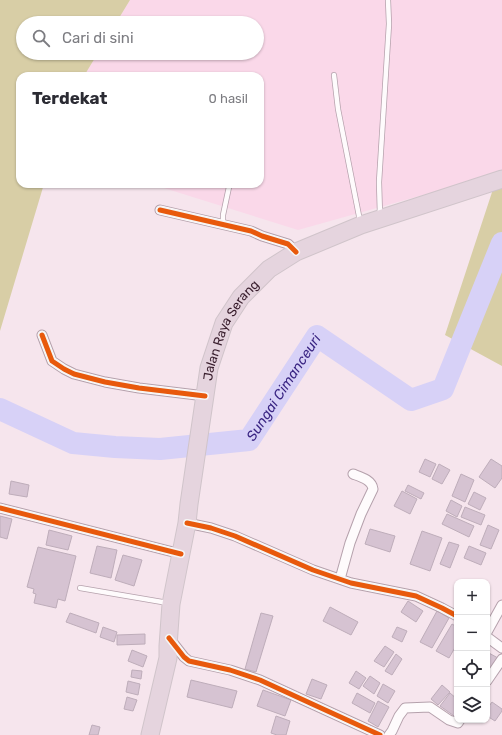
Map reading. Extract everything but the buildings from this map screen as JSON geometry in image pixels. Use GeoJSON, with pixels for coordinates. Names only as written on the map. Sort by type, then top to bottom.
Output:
{"type":"FeatureCollection","features":[{"type":"Feature","properties":{"kind":"highway","name":"Jalan Raya Serang"},"geometry":{"type":"LineString","coordinates":[[150,735],[168,658],[171,604],[187,523],[209,368],[224,323],[241,297],[269,269],[296,252],[361,225],[502,179]]}},
{"type":"Feature","properties":{"kind":"highway","name":"Jalan Raya Serang"},"geometry":{"type":"LineString","coordinates":[[142,735],[160,665],[168,642]]}},
{"type":"Feature","properties":{"kind":"street"},"geometry":{"type":"LineString","coordinates":[[160,210],[251,231],[288,244],[296,252]]}},
{"type":"Feature","properties":{"kind":"street"},"geometry":{"type":"LineString","coordinates":[[42,335],[52,361],[74,374],[105,382],[204,401]]}},
{"type":"Feature","properties":{"kind":"street"},"geometry":{"type":"LineString","coordinates":[[340,579],[350,544],[361,514],[373,490],[373,485],[369,481],[353,474]]}},
{"type":"Feature","properties":{"kind":"street"},"geometry":{"type":"LineString","coordinates":[[0,508],[181,554]]}},
{"type":"Feature","properties":{"kind":"street"},"geometry":{"type":"LineString","coordinates":[[187,523],[211,528],[236,536],[313,570],[351,583],[416,596],[455,615]]}},
{"type":"Feature","properties":{"kind":"street"},"geometry":{"type":"LineString","coordinates":[[490,626],[502,604]]}},
{"type":"Feature","properties":{"kind":"street"},"geometry":{"type":"LineString","coordinates":[[490,639],[502,648]]}},
{"type":"Feature","properties":{"kind":"street"},"geometry":{"type":"LineString","coordinates":[[168,642],[190,661],[230,670],[260,680],[380,735]]}},
{"type":"Feature","properties":{"kind":"street"},"geometry":{"type":"LineString","coordinates":[[490,677],[502,659]]}},
{"type":"Feature","properties":{"kind":"street"},"geometry":{"type":"LineString","coordinates":[[390,735],[399,716],[405,708],[430,707],[454,722]]}},
{"type":"Feature","properties":{"kind":"lane"},"geometry":{"type":"LineString","coordinates":[[380,219],[379,182],[389,24],[388,0]]}},
{"type":"Feature","properties":{"kind":"lane"},"geometry":{"type":"LineString","coordinates":[[334,75],[339,116],[361,225]]}},
{"type":"Feature","properties":{"kind":"lane"},"geometry":{"type":"LineString","coordinates":[[222,224],[229,188]]}},
{"type":"Feature","properties":{"kind":"lane"},"geometry":{"type":"LineString","coordinates":[[80,588],[171,604]]}},
{"type":"Feature","properties":{"kind":"shaded area"},"geometry":{"type":"Polygon","coordinates":[[[0,0],[130,0],[120,16],[16,16],[16,60],[94,60],[86,72],[16,72],[16,188],[43,188],[0,331],[0,0]]]}},
{"type":"Feature","properties":{"kind":"shaded area"},"geometry":{"type":"Polygon","coordinates":[[[130,0],[502,0],[502,174],[298,230],[164,188],[264,188],[264,72],[86,72],[94,60],[264,60],[264,16],[120,16],[130,0]]]}},
{"type":"Feature","properties":{"kind":"shaded area"},"geometry":{"type":"Polygon","coordinates":[[[498,174],[502,174],[502,366],[445,335],[498,174]]]}},
{"type":"Feature","properties":{"kind":"waterway","name":"Sungai Cimanceuri"},"geometry":{"type":"LineString","coordinates":[[0,409],[73,443],[160,449],[249,440],[317,336],[411,400],[443,389],[502,243]]}},
{"type":"Feature","properties":{"kind":"cycle path"},"geometry":{"type":"LineString","coordinates":[[160,210],[251,231],[288,244],[296,252]]}},
{"type":"Feature","properties":{"kind":"cycle path"},"geometry":{"type":"LineString","coordinates":[[42,335],[52,361],[74,374],[105,382],[139,388],[205,396]]}},
{"type":"Feature","properties":{"kind":"cycle path"},"geometry":{"type":"LineString","coordinates":[[0,508],[181,554]]}},
{"type":"Feature","properties":{"kind":"cycle path"},"geometry":{"type":"LineString","coordinates":[[187,523],[211,528],[235,536],[313,570],[351,583],[416,596],[455,615]]}},
{"type":"Feature","properties":{"kind":"cycle path"},"geometry":{"type":"LineString","coordinates":[[169,638],[189,661],[230,670],[260,680],[380,735]]}}]}
